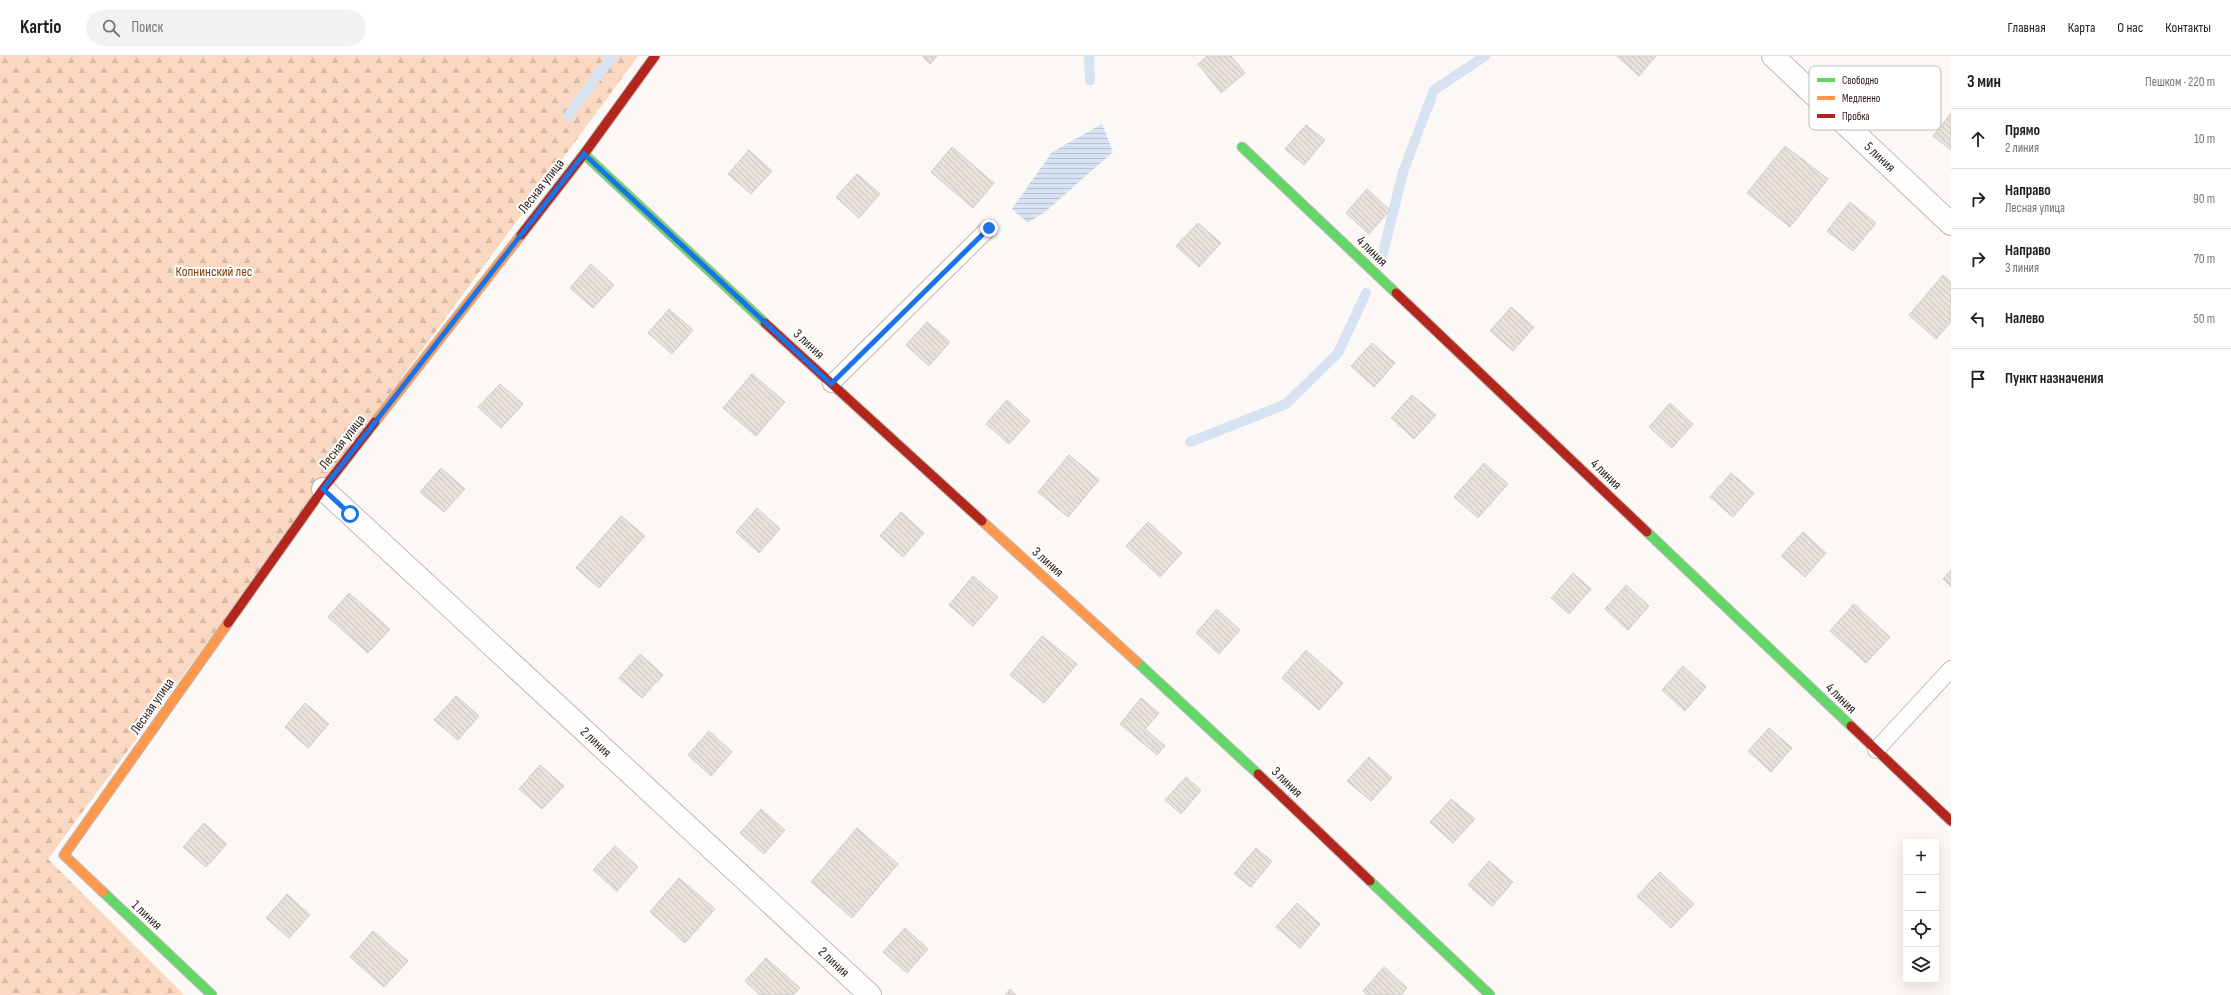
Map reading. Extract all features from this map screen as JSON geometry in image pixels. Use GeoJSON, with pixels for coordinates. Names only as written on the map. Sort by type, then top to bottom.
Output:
{"type":"FeatureCollection","features":[{"type":"Feature","properties":{"kind":"street","name":"Лесная улица"},"geometry":{"type":"LineString","coordinates":[[64,855],[323,489],[584,154],[655,56]]}},
{"type":"Feature","properties":{"kind":"street","name":"5 линия"},"geometry":{"type":"LineString","coordinates":[[1773,56],[1809,90]]}},
{"type":"Feature","properties":{"kind":"street","name":"5 линия"},"geometry":{"type":"LineString","coordinates":[[1851,130],[1951,224]]}},
{"type":"Feature","properties":{"kind":"street","name":"4 линия"},"geometry":{"type":"LineString","coordinates":[[1242,147],[1951,822]]}},
{"type":"Feature","properties":{"kind":"street","name":"3 линия"},"geometry":{"type":"LineString","coordinates":[[584,154],[831,384],[1196,715],[1490,995]]}},
{"type":"Feature","properties":{"kind":"street","name":"2 линия"},"geometry":{"type":"LineString","coordinates":[[323,489],[870,995]]}},
{"type":"Feature","properties":{"kind":"street","name":"1 линия"},"geometry":{"type":"LineString","coordinates":[[64,855],[212,995]]}},
{"type":"Feature","properties":{"kind":"lane"},"geometry":{"type":"LineString","coordinates":[[831,384],[989,228]]}},
{"type":"Feature","properties":{"kind":"lane"},"geometry":{"type":"LineString","coordinates":[[1876,750],[1951,669]]}},
{"type":"Feature","properties":{"kind":"green space","name":"Копнинский лес"},"geometry":{"type":"Polygon","coordinates":[[[0,56],[638,56],[48,859],[184,995],[0,995],[0,56]]]}},
{"type":"Feature","properties":{"kind":"water"},"geometry":{"type":"Polygon","coordinates":[[[1102,124],[1113,152],[1046,211],[1028,223],[1012,209],[1052,152],[1102,124]]]}},
{"type":"Feature","properties":{"kind":"building"},"geometry":{"type":"Polygon","coordinates":[[[922,56],[937,56],[930,64],[922,56]]]}},
{"type":"Feature","properties":{"kind":"building"},"geometry":{"type":"Polygon","coordinates":[[[1207,56],[1231,56],[1245,73],[1221,93],[1198,64],[1207,56]]]}},
{"type":"Feature","properties":{"kind":"building"},"geometry":{"type":"Polygon","coordinates":[[[1617,56],[1656,56],[1639,76],[1617,56]]]}},
{"type":"Feature","properties":{"kind":"building"},"geometry":{"type":"Polygon","coordinates":[[[1951,113],[1951,150],[1933,136],[1938,130],[1941,130],[1941,126],[1951,113]]]}},
{"type":"Feature","properties":{"kind":"building"},"geometry":{"type":"Polygon","coordinates":[[[1306,125],[1325,140],[1304,165],[1285,149],[1306,125]]]}},
{"type":"Feature","properties":{"kind":"building"},"geometry":{"type":"Polygon","coordinates":[[[1785,146],[1828,179],[1790,227],[1747,193],[1785,146]]]}},
{"type":"Feature","properties":{"kind":"building"},"geometry":{"type":"Polygon","coordinates":[[[952,147],[994,183],[973,208],[931,172],[952,147]]]}},
{"type":"Feature","properties":{"kind":"building"},"geometry":{"type":"Polygon","coordinates":[[[749,150],[772,171],[751,194],[728,174],[749,150]]]}},
{"type":"Feature","properties":{"kind":"building"},"geometry":{"type":"Polygon","coordinates":[[[857,174],[880,194],[859,218],[836,197],[857,174]]]}},
{"type":"Feature","properties":{"kind":"building"},"geometry":{"type":"Polygon","coordinates":[[[1367,189],[1390,210],[1369,234],[1346,213],[1367,189]]]}},
{"type":"Feature","properties":{"kind":"building"},"geometry":{"type":"Polygon","coordinates":[[[1850,202],[1876,223],[1853,251],[1827,231],[1850,202]]]}},
{"type":"Feature","properties":{"kind":"building"},"geometry":{"type":"Polygon","coordinates":[[[1198,223],[1221,243],[1199,267],[1176,246],[1198,223]]]}},
{"type":"Feature","properties":{"kind":"building"},"geometry":{"type":"Polygon","coordinates":[[[591,264],[614,285],[593,308],[570,288],[591,264]]]}},
{"type":"Feature","properties":{"kind":"building"},"geometry":{"type":"Polygon","coordinates":[[[1943,275],[1951,282],[1951,322],[1936,339],[1909,315],[1943,275]]]}},
{"type":"Feature","properties":{"kind":"building"},"geometry":{"type":"Polygon","coordinates":[[[1511,307],[1534,327],[1513,351],[1490,331],[1511,307]]]}},
{"type":"Feature","properties":{"kind":"building"},"geometry":{"type":"Polygon","coordinates":[[[669,309],[693,330],[672,354],[648,333],[669,309]]]}},
{"type":"Feature","properties":{"kind":"building"},"geometry":{"type":"Polygon","coordinates":[[[927,322],[950,342],[929,366],[906,345],[927,322]]]}},
{"type":"Feature","properties":{"kind":"building"},"geometry":{"type":"Polygon","coordinates":[[[1372,343],[1395,363],[1374,387],[1351,366],[1372,343]]]}},
{"type":"Feature","properties":{"kind":"building"},"geometry":{"type":"Polygon","coordinates":[[[752,374],[785,402],[756,436],[723,408],[752,374]]]}},
{"type":"Feature","properties":{"kind":"building"},"geometry":{"type":"Polygon","coordinates":[[[500,384],[523,404],[501,428],[478,407],[500,384]]]}},
{"type":"Feature","properties":{"kind":"building"},"geometry":{"type":"Polygon","coordinates":[[[1412,395],[1436,415],[1414,439],[1391,418],[1412,395]]]}},
{"type":"Feature","properties":{"kind":"building"},"geometry":{"type":"Polygon","coordinates":[[[1007,400],[1030,421],[1009,444],[986,424],[1007,400]]]}},
{"type":"Feature","properties":{"kind":"building"},"geometry":{"type":"Polygon","coordinates":[[[1670,403],[1693,424],[1672,448],[1649,427],[1670,403]]]}},
{"type":"Feature","properties":{"kind":"building"},"geometry":{"type":"Polygon","coordinates":[[[1069,455],[1099,480],[1068,517],[1038,492],[1069,455]]]}},
{"type":"Feature","properties":{"kind":"building"},"geometry":{"type":"Polygon","coordinates":[[[1484,463],[1508,484],[1478,518],[1454,497],[1484,463]]]}},
{"type":"Feature","properties":{"kind":"building"},"geometry":{"type":"Polygon","coordinates":[[[441,468],[465,489],[444,512],[420,492],[441,468]]]}},
{"type":"Feature","properties":{"kind":"building"},"geometry":{"type":"Polygon","coordinates":[[[1731,473],[1754,493],[1733,517],[1710,497],[1731,473]]]}},
{"type":"Feature","properties":{"kind":"building"},"geometry":{"type":"Polygon","coordinates":[[[757,508],[780,529],[759,553],[736,532],[757,508]]]}},
{"type":"Feature","properties":{"kind":"building"},"geometry":{"type":"Polygon","coordinates":[[[901,512],[924,533],[903,557],[880,536],[901,512]]]}},
{"type":"Feature","properties":{"kind":"building"},"geometry":{"type":"Polygon","coordinates":[[[621,516],[645,536],[599,588],[576,568],[621,516]]]}},
{"type":"Feature","properties":{"kind":"building"},"geometry":{"type":"Polygon","coordinates":[[[1148,522],[1182,553],[1160,577],[1126,546],[1148,522]]]}},
{"type":"Feature","properties":{"kind":"building"},"geometry":{"type":"Polygon","coordinates":[[[1803,532],[1826,553],[1805,577],[1781,556],[1803,532]]]}},
{"type":"Feature","properties":{"kind":"building"},"geometry":{"type":"Polygon","coordinates":[[[1951,570],[1951,587],[1943,579],[1951,570]]]}},
{"type":"Feature","properties":{"kind":"building"},"geometry":{"type":"Polygon","coordinates":[[[1573,573],[1591,589],[1569,614],[1551,598],[1573,573]]]}},
{"type":"Feature","properties":{"kind":"building"},"geometry":{"type":"Polygon","coordinates":[[[973,576],[998,597],[973,626],[949,605],[973,576]]]}},
{"type":"Feature","properties":{"kind":"building"},"geometry":{"type":"Polygon","coordinates":[[[1626,585],[1649,606],[1628,630],[1605,609],[1626,585]]]}},
{"type":"Feature","properties":{"kind":"building"},"geometry":{"type":"Polygon","coordinates":[[[349,593],[390,629],[368,653],[328,617],[349,593]]]}},
{"type":"Feature","properties":{"kind":"building"},"geometry":{"type":"Polygon","coordinates":[[[1854,604],[1890,637],[1866,663],[1830,631],[1854,604]]]}},
{"type":"Feature","properties":{"kind":"building"},"geometry":{"type":"Polygon","coordinates":[[[1217,609],[1240,630],[1219,654],[1196,633],[1217,609]]]}},
{"type":"Feature","properties":{"kind":"building"},"geometry":{"type":"Polygon","coordinates":[[[1042,636],[1077,664],[1044,703],[1010,675],[1042,636]]]}},
{"type":"Feature","properties":{"kind":"building"},"geometry":{"type":"Polygon","coordinates":[[[1306,650],[1343,683],[1319,710],[1282,678],[1306,650]]]}},
{"type":"Feature","properties":{"kind":"building"},"geometry":{"type":"Polygon","coordinates":[[[640,654],[663,675],[642,698],[619,678],[640,654]]]}},
{"type":"Feature","properties":{"kind":"building"},"geometry":{"type":"Polygon","coordinates":[[[1683,666],[1706,687],[1685,711],[1662,690],[1683,666]]]}},
{"type":"Feature","properties":{"kind":"building"},"geometry":{"type":"Polygon","coordinates":[[[456,696],[479,716],[458,740],[434,720],[456,696]]]}},
{"type":"Feature","properties":{"kind":"building"},"geometry":{"type":"Polygon","coordinates":[[[1141,698],[1159,713],[1145,729],[1165,746],[1157,755],[1120,724],[1141,698]]]}},
{"type":"Feature","properties":{"kind":"building"},"geometry":{"type":"Polygon","coordinates":[[[305,703],[329,724],[308,748],[285,727],[305,703]]]}},
{"type":"Feature","properties":{"kind":"building"},"geometry":{"type":"Polygon","coordinates":[[[1769,728],[1792,748],[1771,772],[1748,751],[1769,728]]]}},
{"type":"Feature","properties":{"kind":"building"},"geometry":{"type":"Polygon","coordinates":[[[709,731],[732,752],[711,776],[688,755],[709,731]]]}},
{"type":"Feature","properties":{"kind":"building"},"geometry":{"type":"Polygon","coordinates":[[[1369,757],[1392,778],[1371,801],[1347,781],[1369,757]]]}},
{"type":"Feature","properties":{"kind":"building"},"geometry":{"type":"Polygon","coordinates":[[[540,765],[564,786],[542,809],[519,789],[540,765]]]}},
{"type":"Feature","properties":{"kind":"building"},"geometry":{"type":"Polygon","coordinates":[[[1186,777],[1201,790],[1181,814],[1165,800],[1186,777]]]}},
{"type":"Feature","properties":{"kind":"building"},"geometry":{"type":"Polygon","coordinates":[[[1451,799],[1475,819],[1453,843],[1430,822],[1451,799]]]}},
{"type":"Feature","properties":{"kind":"building"},"geometry":{"type":"Polygon","coordinates":[[[761,809],[785,830],[764,854],[740,833],[761,809]]]}},
{"type":"Feature","properties":{"kind":"building"},"geometry":{"type":"Polygon","coordinates":[[[204,823],[227,844],[206,867],[183,847],[204,823]]]}},
{"type":"Feature","properties":{"kind":"building"},"geometry":{"type":"Polygon","coordinates":[[[857,828],[898,864],[852,918],[811,882],[857,828]]]}},
{"type":"Feature","properties":{"kind":"building"},"geometry":{"type":"Polygon","coordinates":[[[615,846],[638,867],[617,891],[593,870],[615,846]]]}},
{"type":"Feature","properties":{"kind":"building"},"geometry":{"type":"Polygon","coordinates":[[[1256,848],[1272,861],[1251,887],[1234,874],[1256,848]]]}},
{"type":"Feature","properties":{"kind":"building"},"geometry":{"type":"Polygon","coordinates":[[[1489,861],[1513,882],[1492,906],[1468,885],[1489,861]]]}},
{"type":"Feature","properties":{"kind":"building"},"geometry":{"type":"Polygon","coordinates":[[[1660,872],[1694,904],[1671,928],[1637,896],[1660,872]]]}},
{"type":"Feature","properties":{"kind":"building"},"geometry":{"type":"Polygon","coordinates":[[[679,878],[715,909],[685,943],[650,912],[679,878]]]}},
{"type":"Feature","properties":{"kind":"building"},"geometry":{"type":"Polygon","coordinates":[[[287,894],[310,915],[289,938],[266,918],[287,894]]]}},
{"type":"Feature","properties":{"kind":"building"},"geometry":{"type":"Polygon","coordinates":[[[1297,903],[1320,924],[1300,948],[1276,927],[1297,903]]]}},
{"type":"Feature","properties":{"kind":"building"},"geometry":{"type":"Polygon","coordinates":[[[905,928],[928,949],[907,973],[883,952],[905,928]]]}},
{"type":"Feature","properties":{"kind":"building"},"geometry":{"type":"Polygon","coordinates":[[[373,931],[408,961],[384,987],[350,957],[373,931]]]}},
{"type":"Feature","properties":{"kind":"building"},"geometry":{"type":"Polygon","coordinates":[[[766,958],[800,988],[793,995],[760,995],[745,981],[766,958]]]}},
{"type":"Feature","properties":{"kind":"building"},"geometry":{"type":"Polygon","coordinates":[[[1384,967],[1407,988],[1401,995],[1367,995],[1363,991],[1384,967]]]}},
{"type":"Feature","properties":{"kind":"building"},"geometry":{"type":"Polygon","coordinates":[[[1010,989],[1016,995],[1005,995],[1010,989]]]}},
{"type":"Feature","properties":{"kind":"waterway"},"geometry":{"type":"LineString","coordinates":[[568,116],[612,56]]}},
{"type":"Feature","properties":{"kind":"waterway"},"geometry":{"type":"LineString","coordinates":[[1089,56],[1090,80]]}},
{"type":"Feature","properties":{"kind":"waterway"},"geometry":{"type":"LineString","coordinates":[[1382,257],[1403,172],[1434,90],[1485,56]]}},
{"type":"Feature","properties":{"kind":"waterway"},"geometry":{"type":"LineString","coordinates":[[1190,442],[1286,404],[1338,353],[1366,293]]}},
{"type":"Feature","properties":{"kind":"traffic: fast"},"geometry":{"type":"LineString","coordinates":[[1242,147],[1396,293]]}},
{"type":"Feature","properties":{"kind":"traffic: fast"},"geometry":{"type":"LineString","coordinates":[[584,154],[765,323]]}},
{"type":"Feature","properties":{"kind":"traffic: fast"},"geometry":{"type":"LineString","coordinates":[[1647,532],[1851,726]]}},
{"type":"Feature","properties":{"kind":"traffic: fast"},"geometry":{"type":"LineString","coordinates":[[1137,662],[1258,774]]}},
{"type":"Feature","properties":{"kind":"traffic: fast"},"geometry":{"type":"LineString","coordinates":[[1370,881],[1490,995]]}},
{"type":"Feature","properties":{"kind":"traffic: fast"},"geometry":{"type":"LineString","coordinates":[[103,892],[212,995]]}},
{"type":"Feature","properties":{"kind":"traffic: slow"},"geometry":{"type":"LineString","coordinates":[[375,422],[521,235]]}},
{"type":"Feature","properties":{"kind":"traffic: slow"},"geometry":{"type":"LineString","coordinates":[[982,521],[1137,662]]}},
{"type":"Feature","properties":{"kind":"traffic: slow"},"geometry":{"type":"LineString","coordinates":[[103,892],[64,855],[228,623]]}},
{"type":"Feature","properties":{"kind":"traffic: jam"},"geometry":{"type":"LineString","coordinates":[[521,235],[584,154],[655,56]]}},
{"type":"Feature","properties":{"kind":"traffic: jam"},"geometry":{"type":"LineString","coordinates":[[1396,293],[1647,532]]}},
{"type":"Feature","properties":{"kind":"traffic: jam"},"geometry":{"type":"LineString","coordinates":[[765,323],[982,521]]}},
{"type":"Feature","properties":{"kind":"traffic: jam"},"geometry":{"type":"LineString","coordinates":[[228,623],[323,489],[375,422]]}},
{"type":"Feature","properties":{"kind":"traffic: jam"},"geometry":{"type":"LineString","coordinates":[[1851,726],[1951,821]]}},
{"type":"Feature","properties":{"kind":"traffic: jam"},"geometry":{"type":"LineString","coordinates":[[1258,774],[1370,881]]}},
{"type":"Feature","properties":{"kind":"route"},"geometry":{"type":"LineString","coordinates":[[350,514],[323,489],[584,154],[831,384],[989,228]]}}]}
